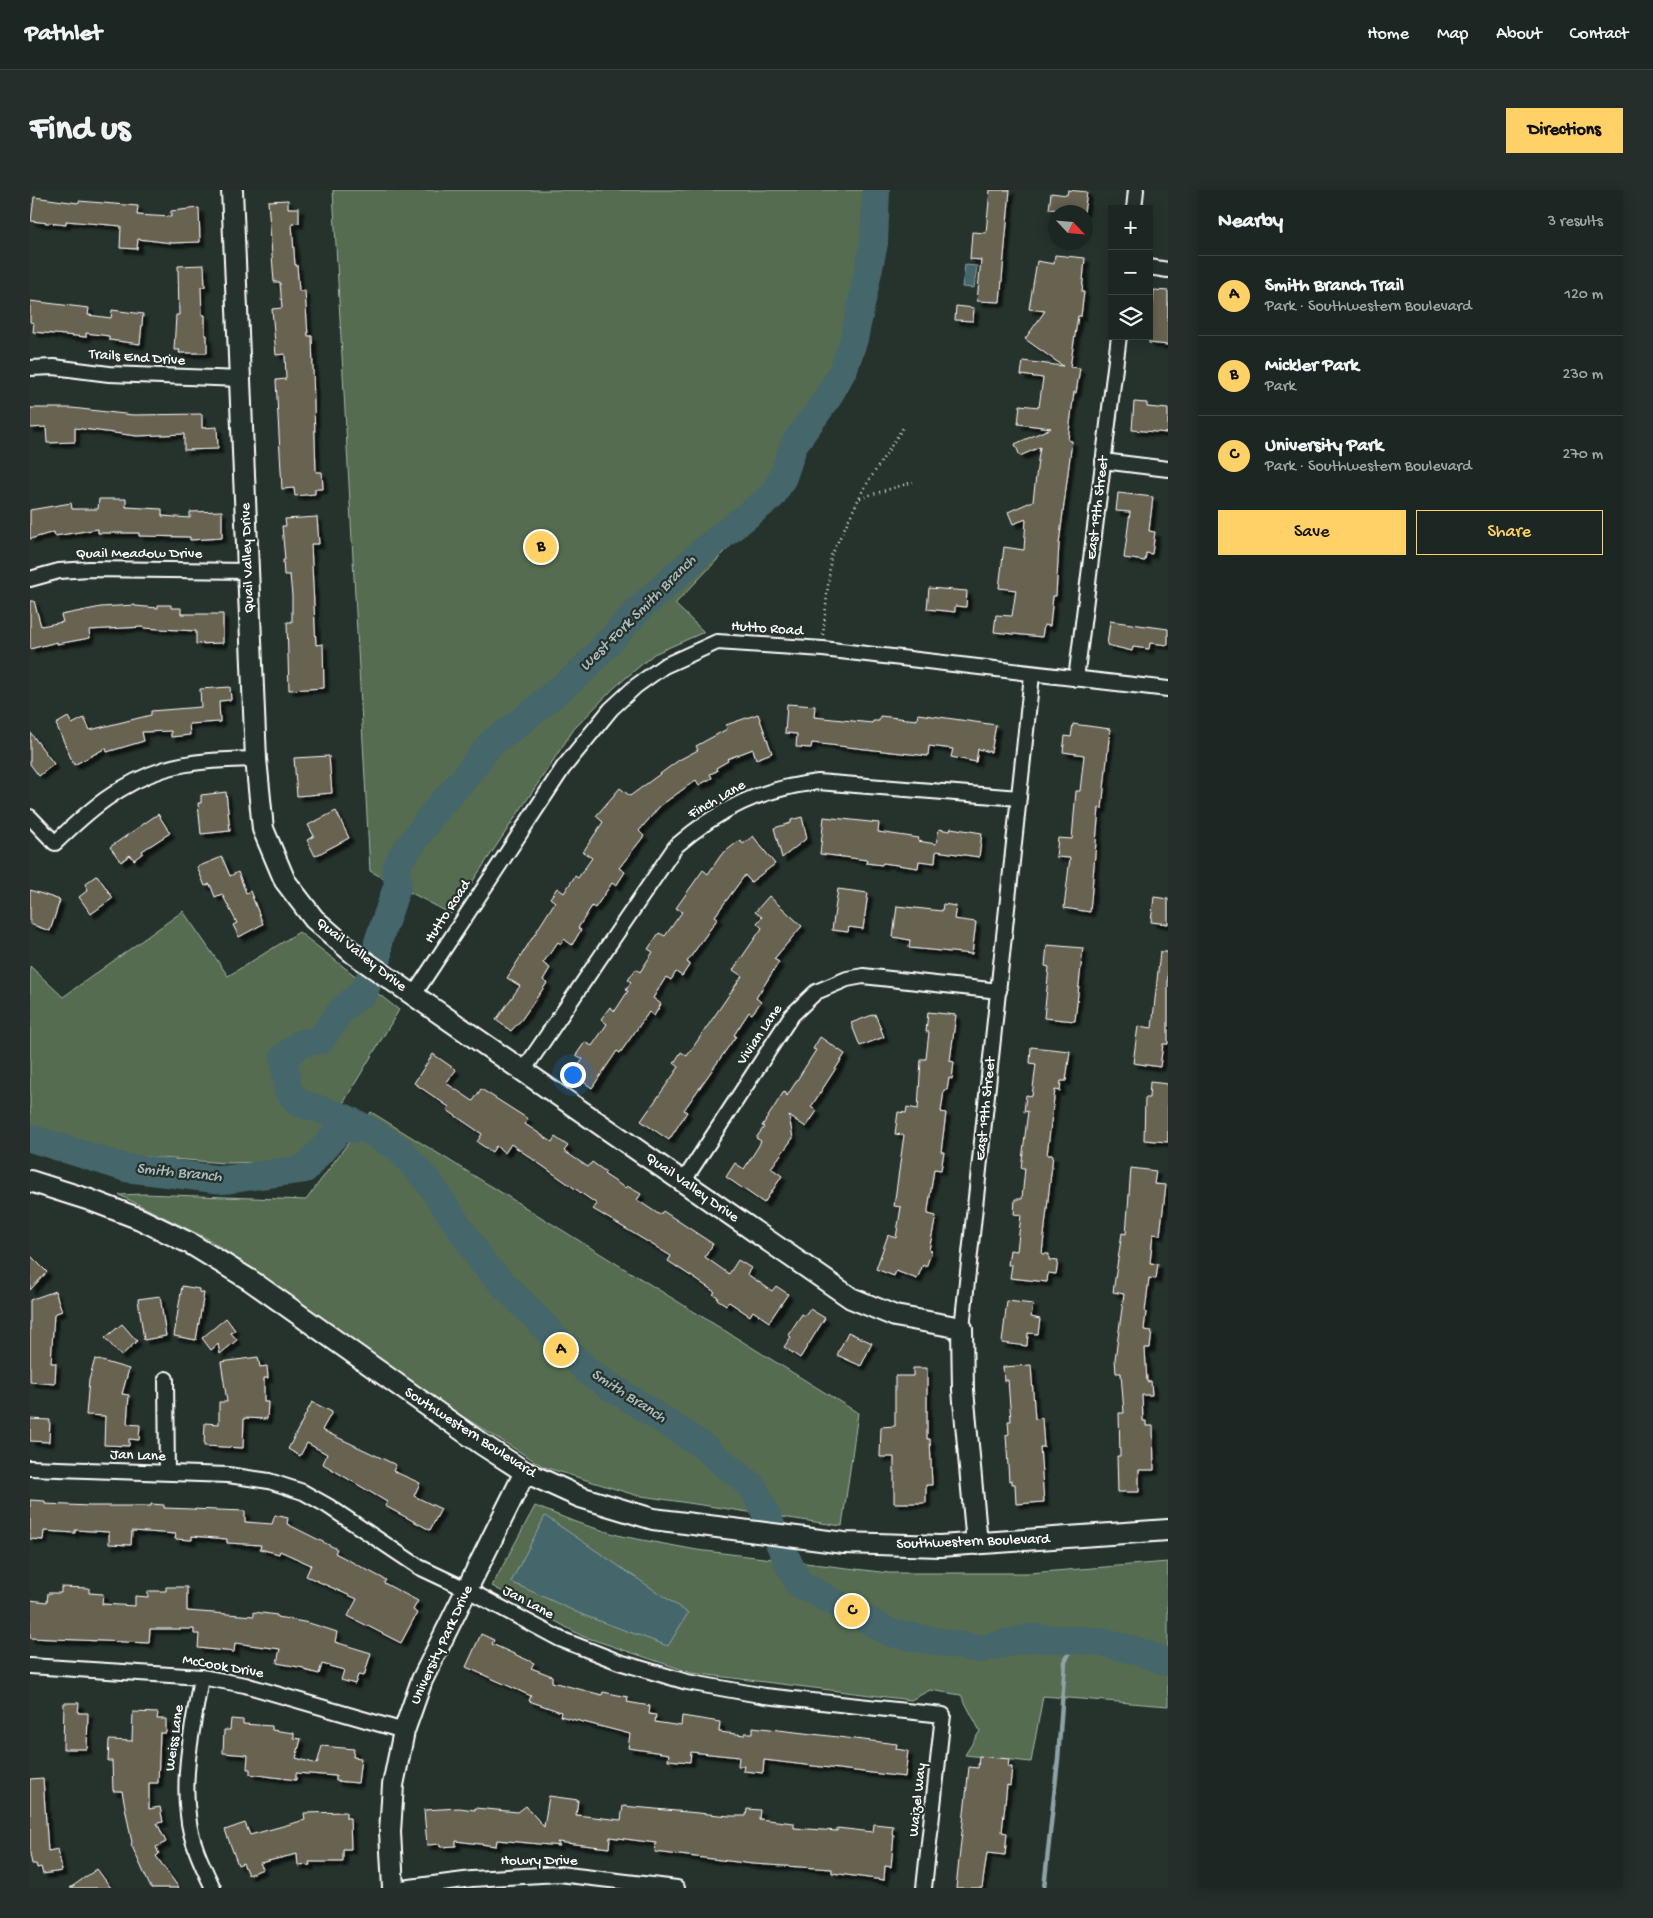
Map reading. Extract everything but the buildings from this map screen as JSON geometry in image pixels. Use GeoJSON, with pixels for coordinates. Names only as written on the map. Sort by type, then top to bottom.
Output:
{"type":"FeatureCollection","features":[{"type":"Feature","properties":{"kind":"street","name":"Quail Valley Drive"},"geometry":{"type":"LineString","coordinates":[[232,190],[256,759],[263,829],[285,881],[314,920],[354,954],[850,1298],[896,1316],[962,1328]]}},
{"type":"Feature","properties":{"kind":"street"},"geometry":{"type":"LineString","coordinates":[[1134,205],[1136,190]]}},
{"type":"Feature","properties":{"kind":"street"},"geometry":{"type":"LineString","coordinates":[[1153,268],[1168,270]]}},
{"type":"Feature","properties":{"kind":"street","name":"East 19th Street"},"geometry":{"type":"LineString","coordinates":[[1076,679],[1118,340]]}},
{"type":"Feature","properties":{"kind":"street","name":"Trails End Drive"},"geometry":{"type":"LineString","coordinates":[[30,368],[54,367],[109,374],[241,379]]}},
{"type":"Feature","properties":{"kind":"street"},"geometry":{"type":"LineString","coordinates":[[1103,461],[1168,469]]}},
{"type":"Feature","properties":{"kind":"street","name":"Quail Meadow Drive"},"geometry":{"type":"LineString","coordinates":[[30,579],[59,571],[89,569],[249,571]]}},
{"type":"Feature","properties":{"kind":"street","name":"Hutto Road"},"geometry":{"type":"LineString","coordinates":[[413,996],[563,768],[611,709],[636,686],[664,666],[717,642],[823,650],[1168,689]]}},
{"type":"Feature","properties":{"kind":"street","name":"East 19th Street"},"geometry":{"type":"LineString","coordinates":[[978,1544],[963,1390],[962,1328],[1032,674]]}},
{"type":"Feature","properties":{"kind":"street"},"geometry":{"type":"LineString","coordinates":[[30,817],[55,843],[86,812],[108,796],[166,768],[200,762],[256,759]]}},
{"type":"Feature","properties":{"kind":"street","name":"Finch Lane"},"geometry":{"type":"LineString","coordinates":[[523,1071],[676,846],[700,825],[727,809],[752,796],[785,786],[818,782],[1018,798]]}},
{"type":"Feature","properties":{"kind":"street","name":"Vivian Lane"},"geometry":{"type":"LineString","coordinates":[[683,1182],[791,1016],[816,992],[846,979],[864,976],[999,991]]}},
{"type":"Feature","properties":{"kind":"street","name":"Southwestern Boulevard"},"geometry":{"type":"LineString","coordinates":[[30,1181],[90,1200],[140,1219],[191,1244],[250,1280],[442,1418],[525,1472],[580,1497],[653,1518],[703,1523],[844,1543],[940,1546],[1168,1530]]}},
{"type":"Feature","properties":{"kind":"street"},"geometry":{"type":"LineString","coordinates":[[166,1379],[167,1473]]}},
{"type":"Feature","properties":{"kind":"street","name":"Jan Lane"},"geometry":{"type":"LineString","coordinates":[[30,1468],[228,1475],[269,1481],[304,1492],[419,1567],[468,1590],[560,1639],[619,1662],[687,1682],[765,1696],[943,1714]]}},
{"type":"Feature","properties":{"kind":"street","name":"University Park Drive"},"geometry":{"type":"LineString","coordinates":[[393,1888],[390,1832],[394,1785],[404,1731],[422,1680],[525,1472]]}},
{"type":"Feature","properties":{"kind":"street","name":"McCook Drive"},"geometry":{"type":"LineString","coordinates":[[30,1666],[200,1677],[245,1685],[404,1731]]}},
{"type":"Feature","properties":{"kind":"street","name":"Weiss Lane"},"geometry":{"type":"LineString","coordinates":[[200,1677],[186,1772],[188,1817],[199,1857],[213,1888]]}},
{"type":"Feature","properties":{"kind":"street","name":"Waizel Way"},"geometry":{"type":"LineString","coordinates":[[924,1888],[943,1714]]}},
{"type":"Feature","properties":{"kind":"street","name":"Howry Drive"},"geometry":{"type":"LineString","coordinates":[[402,1888],[472,1878],[559,1874],[677,1888]]}},
{"type":"Feature","properties":{"kind":"path"},"geometry":{"type":"LineString","coordinates":[[823,650],[832,556],[858,498],[904,426]]}},
{"type":"Feature","properties":{"kind":"path"},"geometry":{"type":"LineString","coordinates":[[858,498],[913,482]]}},
{"type":"Feature","properties":{"kind":"green space"},"geometry":{"type":"Polygon","coordinates":[[[333,190],[880,190],[879,244],[856,356],[785,489],[675,604],[704,632],[654,654],[614,688],[574,729],[451,914],[370,871],[333,190]]]}},
{"type":"Feature","properties":{"kind":"green space"},"geometry":{"type":"Polygon","coordinates":[[[183,911],[228,976],[299,932],[399,1010],[311,1157],[283,1162],[225,1163],[30,1148],[30,966],[63,997],[183,911]]]}},
{"type":"Feature","properties":{"kind":"green space"},"geometry":{"type":"Polygon","coordinates":[[[371,1112],[858,1413],[842,1526],[635,1495],[544,1467],[422,1391],[210,1240],[119,1195],[144,1194],[306,1200],[371,1112]]]}},
{"type":"Feature","properties":{"kind":"green space"},"geometry":{"type":"Polygon","coordinates":[[[535,1506],[578,1523],[621,1536],[697,1550],[889,1573],[1029,1573],[1168,1562],[1168,1706],[1043,1696],[1031,1762],[965,1755],[980,1731],[961,1695],[930,1690],[911,1700],[692,1673],[582,1636],[492,1586],[535,1506]]]}},
{"type":"Feature","properties":{"kind":"water"},"geometry":{"type":"Polygon","coordinates":[[[965,265],[977,266],[974,288],[962,287],[965,265]]]}},
{"type":"Feature","properties":{"kind":"water"},"geometry":{"type":"Polygon","coordinates":[[[545,1516],[688,1613],[668,1646],[583,1615],[511,1582],[545,1516]]]}},
{"type":"Feature","properties":{"kind":"waterway","name":"West Fork Smith Branch"},"geometry":{"type":"LineString","coordinates":[[378,958],[378,942],[398,884],[396,870],[399,861],[435,811],[462,781],[492,742],[514,727],[583,670],[637,611],[705,549],[772,496],[783,477],[794,444],[827,399],[844,368],[854,339],[874,243],[876,190]]}},
{"type":"Feature","properties":{"kind":"waterway","name":"West Fork Smith Branch"},"geometry":{"type":"LineString","coordinates":[[363,1127],[343,1117],[297,1102],[288,1090],[284,1057],[301,1043],[321,1040],[342,1009],[364,992],[369,979]]}},
{"type":"Feature","properties":{"kind":"waterway","name":"Smith Branch"},"geometry":{"type":"LineString","coordinates":[[30,1138],[126,1168],[223,1180],[305,1169],[341,1128],[367,1129],[400,1150],[429,1182],[484,1264],[588,1372],[700,1444],[753,1487],[798,1583],[891,1633],[979,1649],[1031,1638],[1095,1641],[1134,1650],[1168,1662]]}},
{"type":"Feature","properties":{"kind":"waterway"},"geometry":{"type":"LineString","coordinates":[[1044,1888],[1058,1759],[1065,1662],[1075,1640]]}},
{"type":"Feature","properties":{"kind":"place","name":"Mickler Park"},"geometry":{"type":"Point","coordinates":[541,547]}},
{"type":"Feature","properties":{"kind":"place","name":"Smith Branch Trail"},"geometry":{"type":"Point","coordinates":[561,1350]}},
{"type":"Feature","properties":{"kind":"place","name":"University Park"},"geometry":{"type":"Point","coordinates":[852,1611]}}]}
